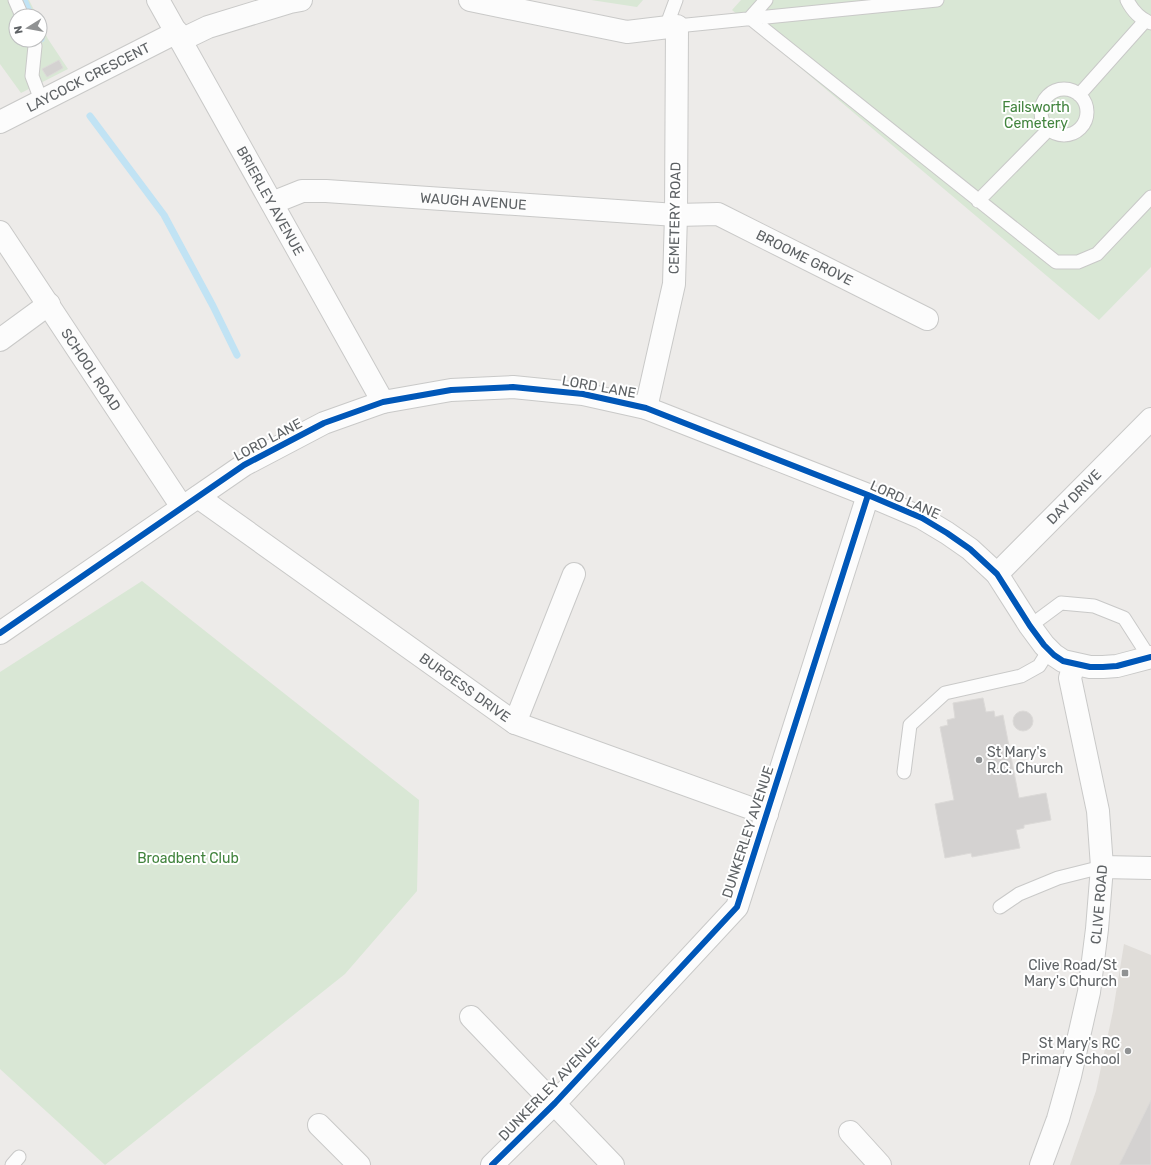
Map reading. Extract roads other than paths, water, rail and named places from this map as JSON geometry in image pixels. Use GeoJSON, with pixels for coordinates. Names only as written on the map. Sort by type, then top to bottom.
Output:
{"type":"FeatureCollection","features":[{"type":"Feature","properties":{"kind":"street","name":"BRIERLEY AVENUE"},"geometry":{"type":"LineString","coordinates":[[158,0],[383,402]]}},
{"type":"Feature","properties":{"kind":"street","name":"LAYCOCK CRESCENT"},"geometry":{"type":"LineString","coordinates":[[0,122],[41,100],[179,36],[301,0]]}},
{"type":"Feature","properties":{"kind":"street"},"geometry":{"type":"LineString","coordinates":[[470,0],[627,32],[672,26]]}},
{"type":"Feature","properties":{"kind":"street","name":"CEMETERY ROAD"},"geometry":{"type":"LineString","coordinates":[[646,408],[674,284],[676,215],[672,26]]}},
{"type":"Feature","properties":{"kind":"street","name":"WAUGH AVENUE"},"geometry":{"type":"LineString","coordinates":[[272,203],[302,191],[326,191],[676,215]]}},
{"type":"Feature","properties":{"kind":"street","name":"BROOME GROVE"},"geometry":{"type":"LineString","coordinates":[[676,215],[718,214],[928,319]]}},
{"type":"Feature","properties":{"kind":"street","name":"SCHOOL ROAD"},"geometry":{"type":"LineString","coordinates":[[0,232],[49,304],[190,502]]}},
{"type":"Feature","properties":{"kind":"street"},"geometry":{"type":"LineString","coordinates":[[0,340],[49,304]]}},
{"type":"Feature","properties":{"kind":"street","name":"LORD LANE"},"geometry":{"type":"LineString","coordinates":[[0,633],[244,465],[317,427],[383,402],[451,390],[513,387],[582,394],[646,408],[868,495],[922,518],[970,549],[997,574],[1030,626],[1049,650],[1063,661],[1090,667],[1110,666],[1150,657]]}},
{"type":"Feature","properties":{"kind":"street","name":"DAY DRIVE"},"geometry":{"type":"LineString","coordinates":[[997,574],[1151,419]]}},
{"type":"Feature","properties":{"kind":"street","name":"DUNKERLEY AVENUE"},"geometry":{"type":"LineString","coordinates":[[492,1165],[555,1103],[737,907],[868,495]]}},
{"type":"Feature","properties":{"kind":"street","name":"BURGESS DRIVE"},"geometry":{"type":"LineString","coordinates":[[190,502],[515,723],[767,814]]}},
{"type":"Feature","properties":{"kind":"street"},"geometry":{"type":"LineString","coordinates":[[515,723],[574,574]]}},
{"type":"Feature","properties":{"kind":"street","name":"CLIVE ROAD"},"geometry":{"type":"LineString","coordinates":[[1041,1165],[1058,1119],[1070,1076],[1089,992],[1097,929],[1102,866],[1098,811],[1070,678],[1074,664]]}},
{"type":"Feature","properties":{"kind":"street"},"geometry":{"type":"LineString","coordinates":[[1102,866],[1151,868]]}},
{"type":"Feature","properties":{"kind":"street"},"geometry":{"type":"LineString","coordinates":[[471,1017],[613,1165]]}},
{"type":"Feature","properties":{"kind":"street"},"geometry":{"type":"LineString","coordinates":[[319,1125],[359,1165]]}},
{"type":"Feature","properties":{"kind":"street"},"geometry":{"type":"LineString","coordinates":[[850,1132],[880,1165]]}},
{"type":"Feature","properties":{"kind":"lane"},"geometry":{"type":"LineString","coordinates":[[676,0],[672,26],[937,0]]}},
{"type":"Feature","properties":{"kind":"lane"},"geometry":{"type":"LineString","coordinates":[[750,18],[766,0]]}},
{"type":"Feature","properties":{"kind":"lane"},"geometry":{"type":"LineString","coordinates":[[1080,95],[1148,22],[1131,8],[1127,0]]}},
{"type":"Feature","properties":{"kind":"lane"},"geometry":{"type":"LineString","coordinates":[[750,18],[1056,262],[1078,262],[1097,254],[1151,197]]}},
{"type":"Feature","properties":{"kind":"lane"},"geometry":{"type":"LineString","coordinates":[[35,48],[32,76],[41,100]]}},
{"type":"Feature","properties":{"kind":"lane"},"geometry":{"type":"LineString","coordinates":[[1063,89],[1080,95],[1085,102],[1087,111],[1086,120],[1081,127],[1074,133],[1065,135],[1057,134],[1049,129],[1044,122],[1042,113],[1043,104],[1047,97],[1054,92],[1063,89]]}},
{"type":"Feature","properties":{"kind":"lane"},"geometry":{"type":"LineString","coordinates":[[978,201],[1049,129]]}},
{"type":"Feature","properties":{"kind":"lane"},"geometry":{"type":"LineString","coordinates":[[1030,626],[1061,603],[1094,606],[1124,618],[1150,657]]}},
{"type":"Feature","properties":{"kind":"lane"},"geometry":{"type":"LineString","coordinates":[[904,772],[910,725],[945,693],[1021,676],[1039,666],[1049,650]]}},
{"type":"Feature","properties":{"kind":"lane"},"geometry":{"type":"LineString","coordinates":[[1000,907],[1019,894],[1058,878],[1102,866]]}},
{"type":"Feature","properties":{"kind":"waterway"},"geometry":{"type":"LineString","coordinates":[[24,0],[28,8]]}},
{"type":"Feature","properties":{"kind":"waterway"},"geometry":{"type":"LineString","coordinates":[[90,116],[164,215],[213,306],[237,355]]}},
{"type":"Feature","properties":{"kind":"place","name":"St Mary's R.C. Church"},"geometry":{"type":"Point","coordinates":[979,760]}},
{"type":"Feature","properties":{"kind":"place","name":"Clive Road/St Mary's Church"},"geometry":{"type":"Point","coordinates":[1125,973]}},
{"type":"Feature","properties":{"kind":"place","name":"St Mary's RC Primary School"},"geometry":{"type":"Point","coordinates":[1128,1051]}},
{"type":"Feature","properties":{"kind":"park label","name":"Failsworth Cemetery"},"geometry":{"type":"Point","coordinates":[1036,116]}},
{"type":"Feature","properties":{"kind":"park label","name":"Broadbent Club"},"geometry":{"type":"Point","coordinates":[188,858]}}]}
